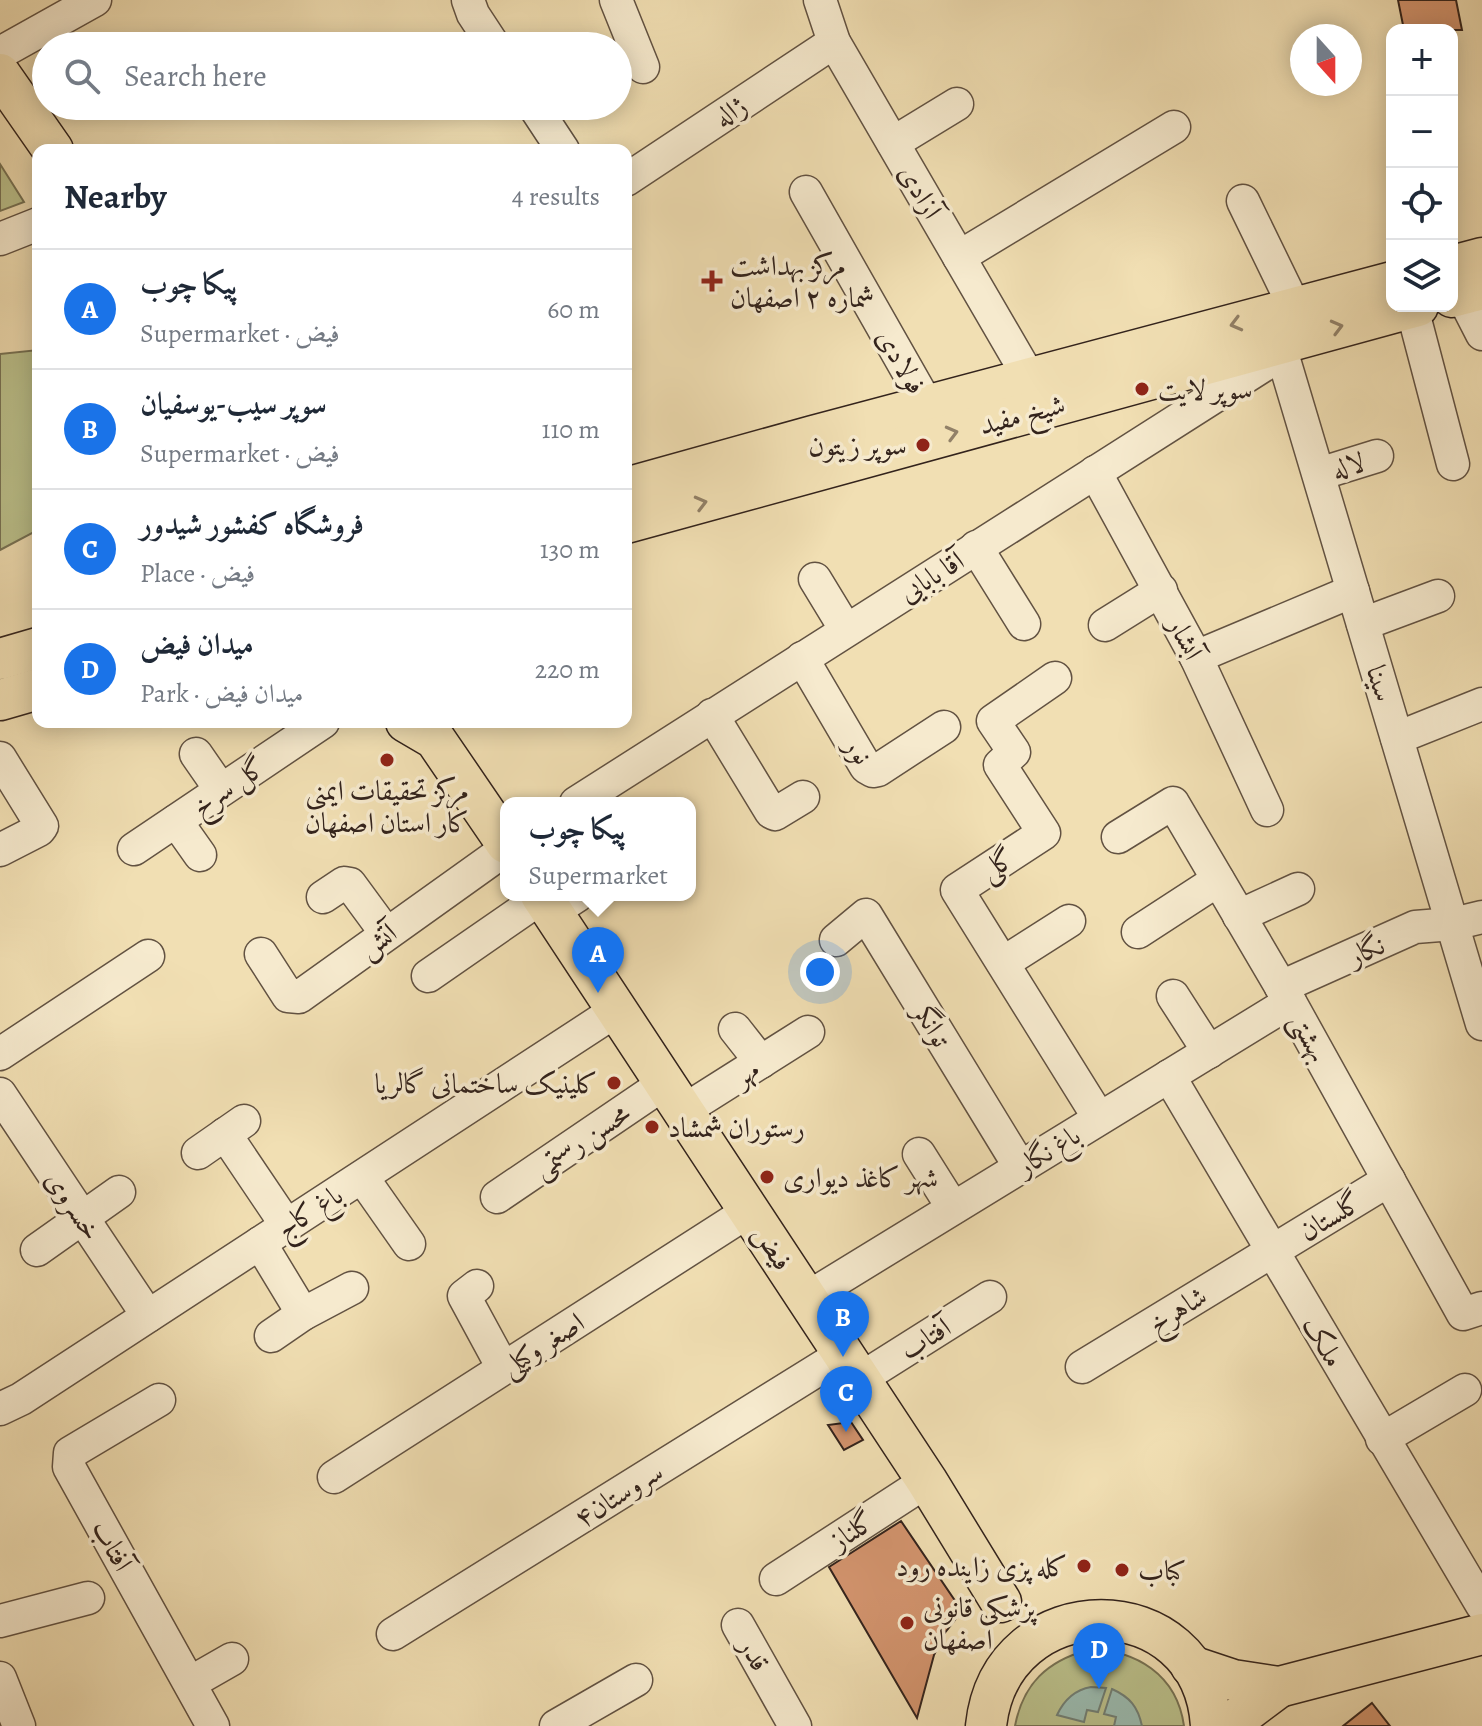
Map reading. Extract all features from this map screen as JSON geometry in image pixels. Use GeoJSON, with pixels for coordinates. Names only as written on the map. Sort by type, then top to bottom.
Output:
{"type":"FeatureCollection","features":[{"type":"Feature","properties":{"kind":"main road"},"geometry":{"type":"LineString","coordinates":[[0,74],[32,120]]}},
{"type":"Feature","properties":{"kind":"main road"},"geometry":{"type":"LineString","coordinates":[[32,120],[49,144]]}},
{"type":"Feature","properties":{"kind":"main road"},"geometry":{"type":"LineString","coordinates":[[1462,287],[1482,258]]}},
{"type":"Feature","properties":{"kind":"main road","name":"شیخ مفید"},"geometry":{"type":"LineString","coordinates":[[830,448],[927,405],[1030,379],[1386,303]]}},
{"type":"Feature","properties":{"kind":"main road","name":"شیخ مفید"},"geometry":{"type":"LineString","coordinates":[[632,521],[770,466],[830,448],[1287,325]]}},
{"type":"Feature","properties":{"kind":"main road","name":"شیخ مفید"},"geometry":{"type":"LineString","coordinates":[[632,487],[770,466]]}},
{"type":"Feature","properties":{"kind":"main road"},"geometry":{"type":"LineString","coordinates":[[0,659],[32,650]]}},
{"type":"Feature","properties":{"kind":"main road"},"geometry":{"type":"LineString","coordinates":[[0,700],[32,691]]}},
{"type":"Feature","properties":{"kind":"main road"},"geometry":{"type":"LineString","coordinates":[[425,728],[500,837]]}},
{"type":"Feature","properties":{"kind":"main road","name":"فیض"},"geometry":{"type":"LineString","coordinates":[[554,901],[617,1010],[927,1481],[1001,1602]]}},
{"type":"Feature","properties":{"kind":"main road"},"geometry":{"type":"LineString","coordinates":[[985,1712],[1001,1602],[1079,1620],[1104,1619],[1141,1627],[1174,1647],[1191,1666],[1203,1688],[1211,1726]]}},
{"type":"Feature","properties":{"kind":"main road"},"geometry":{"type":"LineString","coordinates":[[985,1712],[1009,1662],[1029,1643],[1052,1629],[1079,1620]]}},
{"type":"Feature","properties":{"kind":"main road"},"geometry":{"type":"LineString","coordinates":[[1227,1726],[1279,1687],[1482,1634]]}},
{"type":"Feature","properties":{"kind":"main road"},"geometry":{"type":"LineString","coordinates":[[1191,1666],[1233,1680],[1279,1687]]}},
{"type":"Feature","properties":{"kind":"street"},"geometry":{"type":"LineString","coordinates":[[38,32],[95,0]]}},
{"type":"Feature","properties":{"kind":"street"},"geometry":{"type":"LineString","coordinates":[[468,0],[485,32]]}},
{"type":"Feature","properties":{"kind":"street"},"geometry":{"type":"LineString","coordinates":[[616,0],[629,32]]}},
{"type":"Feature","properties":{"kind":"street","name":"آزادی"},"geometry":{"type":"LineString","coordinates":[[820,0],[834,42],[1030,379]]}},
{"type":"Feature","properties":{"kind":"street"},"geometry":{"type":"LineString","coordinates":[[0,53],[32,35]]}},
{"type":"Feature","properties":{"kind":"street"},"geometry":{"type":"LineString","coordinates":[[632,40],[643,67]]}},
{"type":"Feature","properties":{"kind":"street","name":"ژاله"},"geometry":{"type":"LineString","coordinates":[[632,176],[834,42]]}},
{"type":"Feature","properties":{"kind":"street"},"geometry":{"type":"LineString","coordinates":[[893,143],[957,104]]}},
{"type":"Feature","properties":{"kind":"street"},"geometry":{"type":"LineString","coordinates":[[543,120],[559,144]]}},
{"type":"Feature","properties":{"kind":"street"},"geometry":{"type":"LineString","coordinates":[[959,257],[1174,127]]}},
{"type":"Feature","properties":{"kind":"street","name":"فولادی"},"geometry":{"type":"LineString","coordinates":[[806,192],[927,405]]}},
{"type":"Feature","properties":{"kind":"street","name":"سینا"},"geometry":{"type":"LineString","coordinates":[[1243,201],[1287,325],[1319,474],[1397,738],[1467,920],[1482,1024]]}},
{"type":"Feature","properties":{"kind":"street"},"geometry":{"type":"LineString","coordinates":[[0,239],[32,226]]}},
{"type":"Feature","properties":{"kind":"street"},"geometry":{"type":"LineString","coordinates":[[1462,287],[1482,334]]}},
{"type":"Feature","properties":{"kind":"street"},"geometry":{"type":"LineString","coordinates":[[1411,312],[1453,464]]}},
{"type":"Feature","properties":{"kind":"street","name":"آقا بابایی"},"geometry":{"type":"LineString","coordinates":[[585,797],[1264,365],[1287,325]]}},
{"type":"Feature","properties":{"kind":"street","name":"لاله"},"geometry":{"type":"LineString","coordinates":[[1319,474],[1377,456]]}},
{"type":"Feature","properties":{"kind":"street","name":"آبشار"},"geometry":{"type":"LineString","coordinates":[[1095,472],[1196,657],[1267,810]]}},
{"type":"Feature","properties":{"kind":"street"},"geometry":{"type":"LineString","coordinates":[[976,547],[1024,624]]}},
{"type":"Feature","properties":{"kind":"street"},"geometry":{"type":"LineString","coordinates":[[815,579],[846,630]]}},
{"type":"Feature","properties":{"kind":"street"},"geometry":{"type":"LineString","coordinates":[[1105,625],[1161,590]]}},
{"type":"Feature","properties":{"kind":"street"},"geometry":{"type":"LineString","coordinates":[[1196,657],[1353,591]]}},
{"type":"Feature","properties":{"kind":"street"},"geometry":{"type":"LineString","coordinates":[[1363,624],[1438,596]]}},
{"type":"Feature","properties":{"kind":"street","name":"نور"},"geometry":{"type":"LineString","coordinates":[[802,658],[866,767],[873,771],[944,727]]}},
{"type":"Feature","properties":{"kind":"street","name":"گلی"},"geometry":{"type":"LineString","coordinates":[[1055,678],[993,721],[1014,752],[1000,765],[1044,833],[957,890],[1099,1118]]}},
{"type":"Feature","properties":{"kind":"street"},"geometry":{"type":"LineString","coordinates":[[1397,738],[1482,704]]}},
{"type":"Feature","properties":{"kind":"street"},"geometry":{"type":"LineString","coordinates":[[712,715],[771,812],[781,812],[803,797]]}},
{"type":"Feature","properties":{"kind":"street","name":"گل سرخ"},"geometry":{"type":"LineString","coordinates":[[134,849],[314,728]]}},
{"type":"Feature","properties":{"kind":"street"},"geometry":{"type":"LineString","coordinates":[[196,754],[221,790]]}},
{"type":"Feature","properties":{"kind":"street"},"geometry":{"type":"LineString","coordinates":[[0,758],[42,826],[0,850]]}},
{"type":"Feature","properties":{"kind":"street","name":"بهشتی"},"geometry":{"type":"LineString","coordinates":[[1118,837],[1173,803],[1286,995],[1463,1314],[1482,1308]]}},
{"type":"Feature","properties":{"kind":"street"},"geometry":{"type":"LineString","coordinates":[[176,821],[200,855]]}},
{"type":"Feature","properties":{"kind":"street","name":"آتش"},"geometry":{"type":"LineString","coordinates":[[261,954],[288,996],[299,997],[500,850]]}},
{"type":"Feature","properties":{"kind":"street"},"geometry":{"type":"LineString","coordinates":[[1138,932],[1218,880]]}},
{"type":"Feature","properties":{"kind":"street"},"geometry":{"type":"LineString","coordinates":[[323,897],[344,883],[350,884],[386,933]]}},
{"type":"Feature","properties":{"kind":"street"},"geometry":{"type":"LineString","coordinates":[[1239,916],[1298,889]]}},
{"type":"Feature","properties":{"kind":"street"},"geometry":{"type":"LineString","coordinates":[[428,976],[551,901]]}},
{"type":"Feature","properties":{"kind":"street","name":"توانگر"},"geometry":{"type":"LineString","coordinates":[[836,940],[866,915],[1020,1167]]}},
{"type":"Feature","properties":{"kind":"street","name":"نگار"},"geometry":{"type":"LineString","coordinates":[[1286,995],[1415,927],[1467,920]]}},
{"type":"Feature","properties":{"kind":"street"},"geometry":{"type":"LineString","coordinates":[[1003,963],[1069,921]]}},
{"type":"Feature","properties":{"kind":"street"},"geometry":{"type":"LineString","coordinates":[[0,1054],[148,956]]}},
{"type":"Feature","properties":{"kind":"street","name":"باغ نگار"},"geometry":{"type":"LineString","coordinates":[[807,1298],[1209,1052],[1286,995]]}},
{"type":"Feature","properties":{"kind":"street"},"geometry":{"type":"LineString","coordinates":[[1173,996],[1209,1052]]}},
{"type":"Feature","properties":{"kind":"street","name":"باغ کاج"},"geometry":{"type":"LineString","coordinates":[[0,1409],[21,1399],[617,1010]]}},
{"type":"Feature","properties":{"kind":"street"},"geometry":{"type":"LineString","coordinates":[[735,1029],[761,1062]]}},
{"type":"Feature","properties":{"kind":"street","name":"مهر"},"geometry":{"type":"LineString","coordinates":[[674,1097],[761,1062],[808,1032]]}},
{"type":"Feature","properties":{"kind":"street","name":"ملک"},"geometry":{"type":"LineString","coordinates":[[1169,1076],[1482,1605]]}},
{"type":"Feature","properties":{"kind":"street","name":"خسروی"},"geometry":{"type":"LineString","coordinates":[[0,1094],[148,1316]]}},
{"type":"Feature","properties":{"kind":"street","name":"محسن رستمی"},"geometry":{"type":"LineString","coordinates":[[497,1197],[674,1097]]}},
{"type":"Feature","properties":{"kind":"street"},"geometry":{"type":"LineString","coordinates":[[198,1153],[234,1127],[287,1226]]}},
{"type":"Feature","properties":{"kind":"street"},"geometry":{"type":"LineString","coordinates":[[919,1154],[953,1208]]}},
{"type":"Feature","properties":{"kind":"street"},"geometry":{"type":"LineString","coordinates":[[362,1177],[409,1244]]}},
{"type":"Feature","properties":{"kind":"street","name":"گلستان"},"geometry":{"type":"LineString","coordinates":[[1272,1251],[1389,1180]]}},
{"type":"Feature","properties":{"kind":"street"},"geometry":{"type":"LineString","coordinates":[[37,1250],[119,1192]]}},
{"type":"Feature","properties":{"kind":"street","name":"اصغر وکیلی"},"geometry":{"type":"LineString","coordinates":[[334,1477],[749,1211]]}},
{"type":"Feature","properties":{"kind":"street"},"geometry":{"type":"LineString","coordinates":[[260,1243],[303,1314]]}},
{"type":"Feature","properties":{"kind":"street","name":"شاهرخ"},"geometry":{"type":"LineString","coordinates":[[1082,1367],[1272,1251]]}},
{"type":"Feature","properties":{"kind":"street"},"geometry":{"type":"LineString","coordinates":[[477,1286],[464,1296],[503,1368]]}},
{"type":"Feature","properties":{"kind":"street"},"geometry":{"type":"LineString","coordinates":[[271,1336],[303,1314],[352,1288]]}},
{"type":"Feature","properties":{"kind":"street","name":"آفتاب"},"geometry":{"type":"LineString","coordinates":[[852,1367],[990,1297]]}},
{"type":"Feature","properties":{"kind":"street","name":"سروستان۴"},"geometry":{"type":"LineString","coordinates":[[393,1634],[852,1367]]}},
{"type":"Feature","properties":{"kind":"street"},"geometry":{"type":"LineString","coordinates":[[1382,1439],[1465,1390]]}},
{"type":"Feature","properties":{"kind":"street","name":"آفتاب"},"geometry":{"type":"LineString","coordinates":[[159,1400],[70,1453],[69,1467],[213,1726]]}},
{"type":"Feature","properties":{"kind":"street","name":"گلناز"},"geometry":{"type":"LineString","coordinates":[[776,1579],[927,1481]]}},
{"type":"Feature","properties":{"kind":"street"},"geometry":{"type":"LineString","coordinates":[[0,1621],[88,1598]]}},
{"type":"Feature","properties":{"kind":"street","name":"قدر"},"geometry":{"type":"LineString","coordinates":[[738,1625],[795,1726]]}},
{"type":"Feature","properties":{"kind":"street"},"geometry":{"type":"LineString","coordinates":[[190,1683],[232,1659]]}},
{"type":"Feature","properties":{"kind":"street"},"geometry":{"type":"LineString","coordinates":[[0,1678],[19,1726]]}},
{"type":"Feature","properties":{"kind":"street"},"geometry":{"type":"LineString","coordinates":[[556,1726],[636,1680]]}},
{"type":"Feature","properties":{"kind":"green space"},"geometry":{"type":"Polygon","coordinates":[[[0,164],[24,202],[0,211],[0,164]]]}},
{"type":"Feature","properties":{"kind":"green space"},"geometry":{"type":"Polygon","coordinates":[[[32,351],[32,533],[0,550],[0,354],[32,351]]]}},
{"type":"Feature","properties":{"kind":"green space"},"geometry":{"type":"Polygon","coordinates":[[[1088,1650],[1122,1654],[1151,1668],[1173,1692],[1184,1726],[1015,1726],[1024,1698],[1039,1676],[1060,1661],[1088,1650]]]}},
{"type":"Feature","properties":{"kind":"water"},"geometry":{"type":"Polygon","coordinates":[[[1091,1687],[1106,1688],[1098,1712],[1087,1710],[1084,1722],[1057,1715],[1070,1696],[1091,1687]]]}},
{"type":"Feature","properties":{"kind":"water"},"geometry":{"type":"Polygon","coordinates":[[[1112,1689],[1132,1703],[1142,1726],[1114,1726],[1116,1717],[1104,1714],[1112,1689]]]}},
{"type":"Feature","properties":{"kind":"building"},"geometry":{"type":"Polygon","coordinates":[[[1398,0],[1456,0],[1462,30],[1458,30],[1458,24],[1403,24],[1398,0]]]}},
{"type":"Feature","properties":{"kind":"building"},"geometry":{"type":"Polygon","coordinates":[[[851,1422],[863,1440],[844,1450],[828,1425],[851,1422]]]}},
{"type":"Feature","properties":{"kind":"building","name":"پزشکی قانونی اصفهان"},"geometry":{"type":"Polygon","coordinates":[[[901,1521],[962,1611],[944,1634],[934,1655],[917,1718],[829,1567],[901,1521]]]}},
{"type":"Feature","properties":{"kind":"building"},"geometry":{"type":"Polygon","coordinates":[[[1372,1703],[1390,1726],[1343,1726],[1372,1703]]]}},
{"type":"Feature","properties":{"kind":"place","name":"مرکز بهداشت شماره ۲ اصفهان"},"geometry":{"type":"Point","coordinates":[712,281]}},
{"type":"Feature","properties":{"kind":"place","name":"سوپر لایت"},"geometry":{"type":"Point","coordinates":[1142,389]}},
{"type":"Feature","properties":{"kind":"place","name":"سوپر زیتون"},"geometry":{"type":"Point","coordinates":[923,445]}},
{"type":"Feature","properties":{"kind":"place","name":"مرکز تحقیقات ایمنی کار استان اصفهان"},"geometry":{"type":"Point","coordinates":[387,760]}},
{"type":"Feature","properties":{"kind":"place","name":"پیکا چوب"},"geometry":{"type":"Point","coordinates":[598,993]}},
{"type":"Feature","properties":{"kind":"place","name":"کلینیک ساختمانی گالریا"},"geometry":{"type":"Point","coordinates":[614,1083]}},
{"type":"Feature","properties":{"kind":"place","name":"رستوران شمشاد"},"geometry":{"type":"Point","coordinates":[652,1127]}},
{"type":"Feature","properties":{"kind":"place","name":"شهر کاغذ دیواری"},"geometry":{"type":"Point","coordinates":[767,1177]}},
{"type":"Feature","properties":{"kind":"place","name":"سوپر سیب-یوسفیان"},"geometry":{"type":"Point","coordinates":[843,1357]}},
{"type":"Feature","properties":{"kind":"place","name":"فروشگاه کفشور شیدور"},"geometry":{"type":"Point","coordinates":[846,1432]}},
{"type":"Feature","properties":{"kind":"place","name":"کله پزی زاینده رود"},"geometry":{"type":"Point","coordinates":[1084,1566]}},
{"type":"Feature","properties":{"kind":"place","name":"کباب"},"geometry":{"type":"Point","coordinates":[1122,1570]}},
{"type":"Feature","properties":{"kind":"place","name":"پزشکی قانونی اصفهان"},"geometry":{"type":"Point","coordinates":[907,1623]}},
{"type":"Feature","properties":{"kind":"place","name":"میدان فیض"},"geometry":{"type":"Point","coordinates":[1099,1689]}}]}
